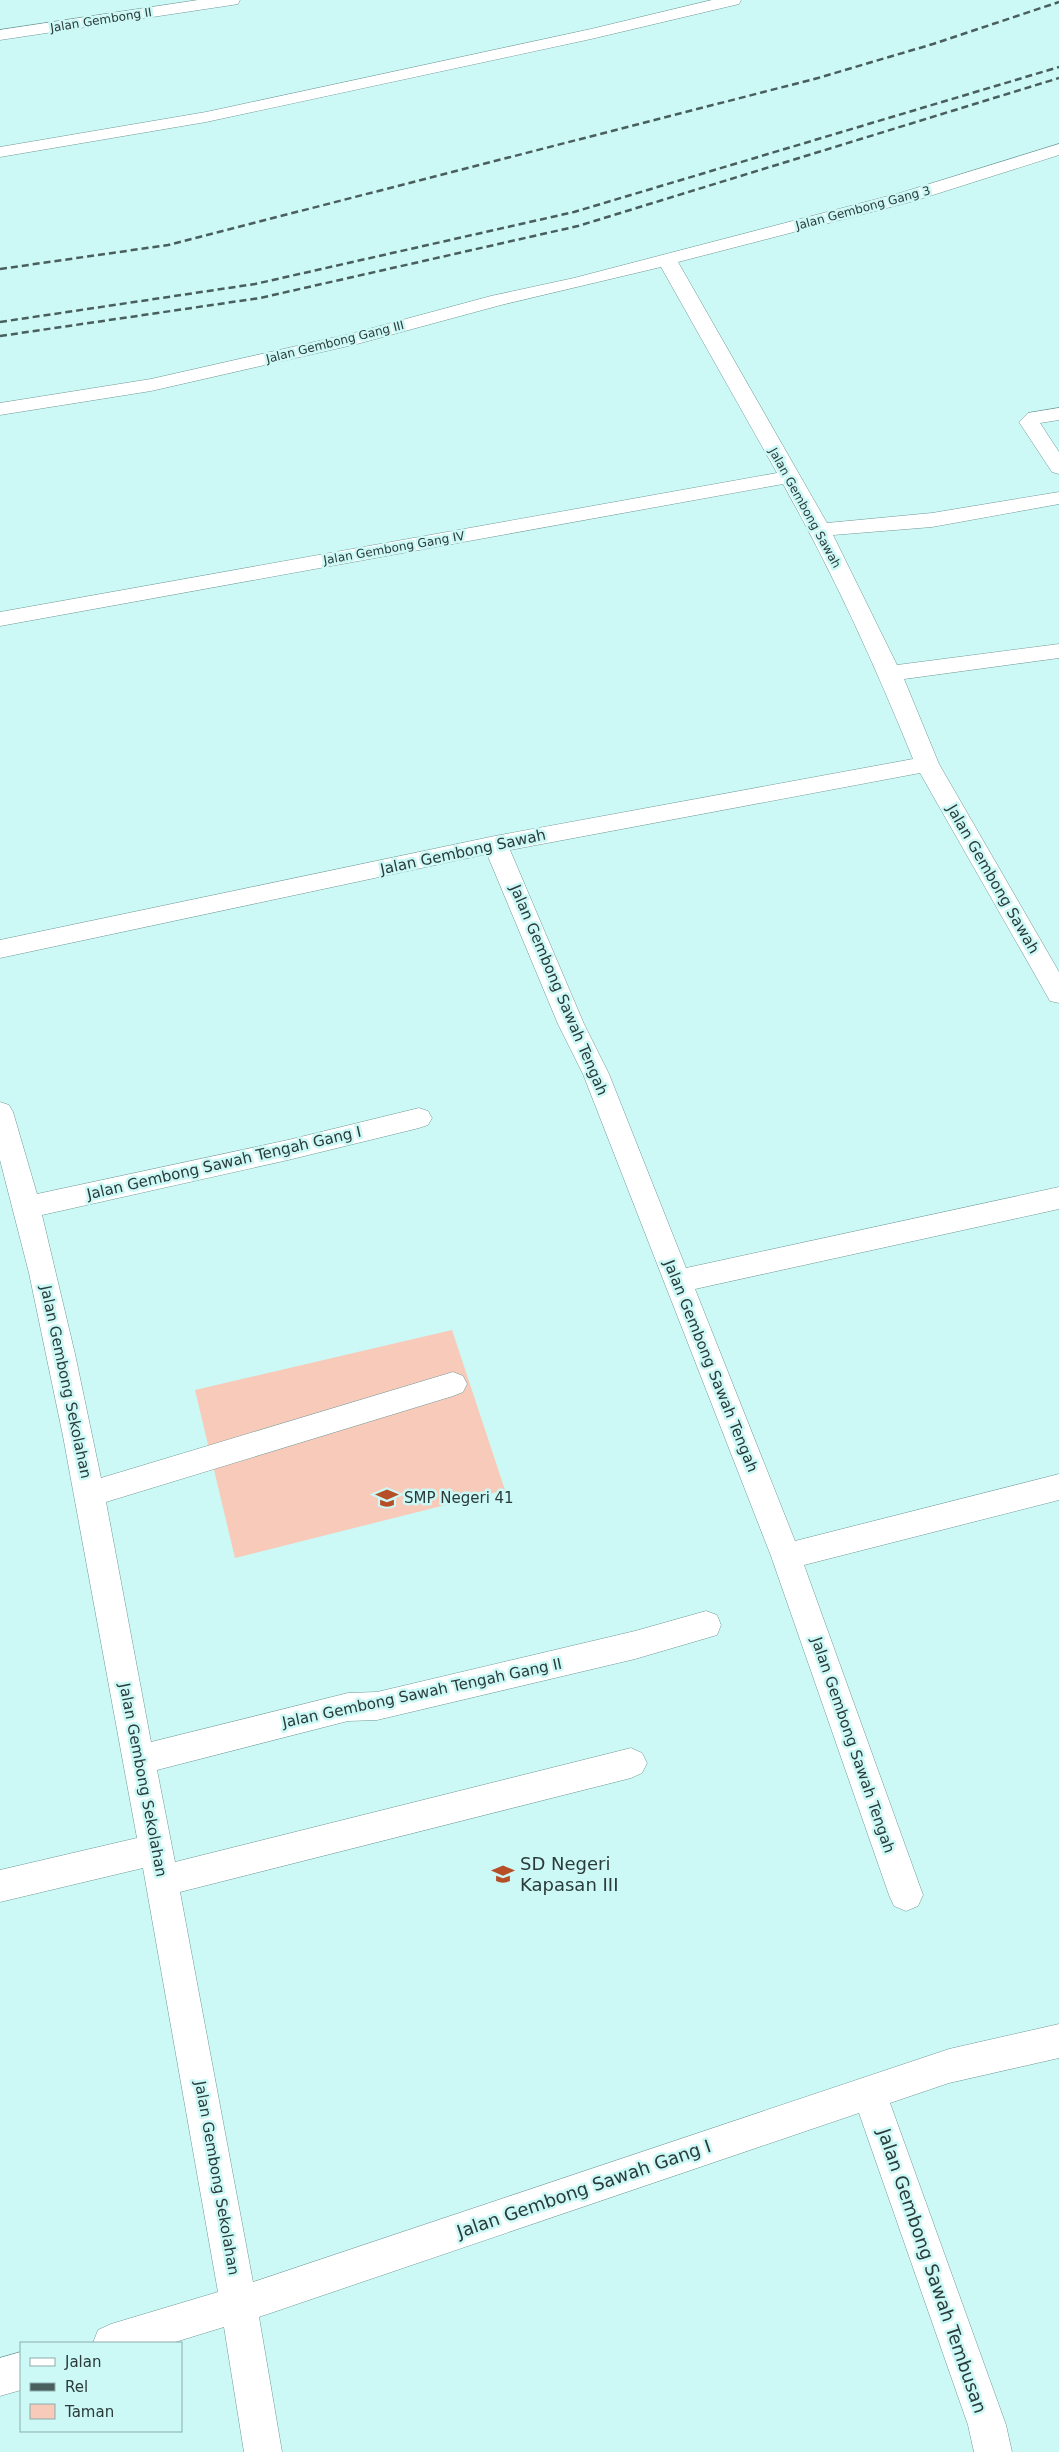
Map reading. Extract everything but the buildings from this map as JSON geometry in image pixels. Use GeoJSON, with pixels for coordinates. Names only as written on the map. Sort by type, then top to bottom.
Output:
{"type":"FeatureCollection","features":[{"type":"Feature","properties":{"kind":"street","name":"Jalan Gembong II"},"geometry":{"type":"LineString","coordinates":[[0,35],[232,0]]}},
{"type":"Feature","properties":{"kind":"street"},"geometry":{"type":"LineString","coordinates":[[0,152],[206,117],[591,34],[733,0]]}},
{"type":"Feature","properties":{"kind":"street","name":"Jalan Gembong Gang 3"},"geometry":{"type":"LineString","coordinates":[[666,259],[907,197],[1059,149]]}},
{"type":"Feature","properties":{"kind":"street","name":"Jalan Gembong Gang III"},"geometry":{"type":"LineString","coordinates":[[0,409],[151,385],[348,341],[498,300],[576,284],[666,259]]}},
{"type":"Feature","properties":{"kind":"street","name":"Jalan Gembong Sawah"},"geometry":{"type":"LineString","coordinates":[[666,259],[788,477],[820,530],[890,673],[928,764],[1059,994]]}},
{"type":"Feature","properties":{"kind":"street"},"geometry":{"type":"LineString","coordinates":[[1059,414],[1035,417],[1029,422],[1059,468]]}},
{"type":"Feature","properties":{"kind":"street","name":"Jalan Gembong Gang IV"},"geometry":{"type":"LineString","coordinates":[[0,619],[788,477]]}},
{"type":"Feature","properties":{"kind":"street"},"geometry":{"type":"LineString","coordinates":[[820,530],[932,520],[1059,498]]}},
{"type":"Feature","properties":{"kind":"street"},"geometry":{"type":"LineString","coordinates":[[890,673],[1059,650]]}},
{"type":"Feature","properties":{"kind":"street","name":"Jalan Gembong Sawah"},"geometry":{"type":"LineString","coordinates":[[0,949],[496,844],[928,764]]}},
{"type":"Feature","properties":{"kind":"street","name":"Jalan Gembong Sawah Tengah"},"geometry":{"type":"LineString","coordinates":[[496,844],[571,1024],[596,1074],[786,1556],[906,1896]]}},
{"type":"Feature","properties":{"kind":"street","name":"Jalan Gembong Sekolahan"},"geometry":{"type":"LineString","coordinates":[[0,1112],[28,1207],[91,1494],[240,2305],[263,2452]]}},
{"type":"Feature","properties":{"kind":"street","name":"Jalan Gembong Sawah Tengah Gang I"},"geometry":{"type":"LineString","coordinates":[[28,1207],[288,1150],[420,1118]]}},
{"type":"Feature","properties":{"kind":"street"},"geometry":{"type":"LineString","coordinates":[[678,1281],[1059,1198]]}},
{"type":"Feature","properties":{"kind":"street"},"geometry":{"type":"LineString","coordinates":[[91,1494],[453,1384]]}},
{"type":"Feature","properties":{"kind":"street"},"geometry":{"type":"LineString","coordinates":[[786,1556],[1059,1487]]}},
{"type":"Feature","properties":{"kind":"street","name":"Jalan Gembong Sawah Tengah Gang II"},"geometry":{"type":"LineString","coordinates":[[139,1760],[348,1707],[377,1706],[636,1646],[706,1625]]}},
{"type":"Feature","properties":{"kind":"street"},"geometry":{"type":"LineString","coordinates":[[162,1882],[631,1764]]}},
{"type":"Feature","properties":{"kind":"street"},"geometry":{"type":"LineString","coordinates":[[0,1886],[155,1849]]}},
{"type":"Feature","properties":{"kind":"street","name":"Jalan Gembong Sawah Gang I"},"geometry":{"type":"LineString","coordinates":[[114,2342],[240,2305],[949,2066],[1059,2041]]}},
{"type":"Feature","properties":{"kind":"street","name":"Jalan Gembong Sawah Tembusan"},"geometry":{"type":"LineString","coordinates":[[869,2092],[987,2424],[993,2452]]}},
{"type":"Feature","properties":{"kind":"street"},"geometry":{"type":"LineString","coordinates":[[0,2377],[20,2371]]}},
{"type":"Feature","properties":{"kind":"green space"},"geometry":{"type":"Polygon","coordinates":[[[452,1330],[505,1490],[235,1558],[195,1390],[452,1330]]]}},
{"type":"Feature","properties":{"kind":"railway"},"geometry":{"type":"LineString","coordinates":[[0,269],[168,245],[818,78],[933,44],[1059,2]]}},
{"type":"Feature","properties":{"kind":"railway"},"geometry":{"type":"LineString","coordinates":[[0,322],[255,284],[574,212],[1059,67]]}},
{"type":"Feature","properties":{"kind":"railway"},"geometry":{"type":"LineString","coordinates":[[0,336],[260,298],[578,226],[1059,78]]}},
{"type":"Feature","properties":{"kind":"place","name":"SMP Negeri 41"},"geometry":{"type":"Point","coordinates":[387,1498]}},
{"type":"Feature","properties":{"kind":"place","name":"SD Negeri Kapasan III"},"geometry":{"type":"Point","coordinates":[503,1874]}}]}
